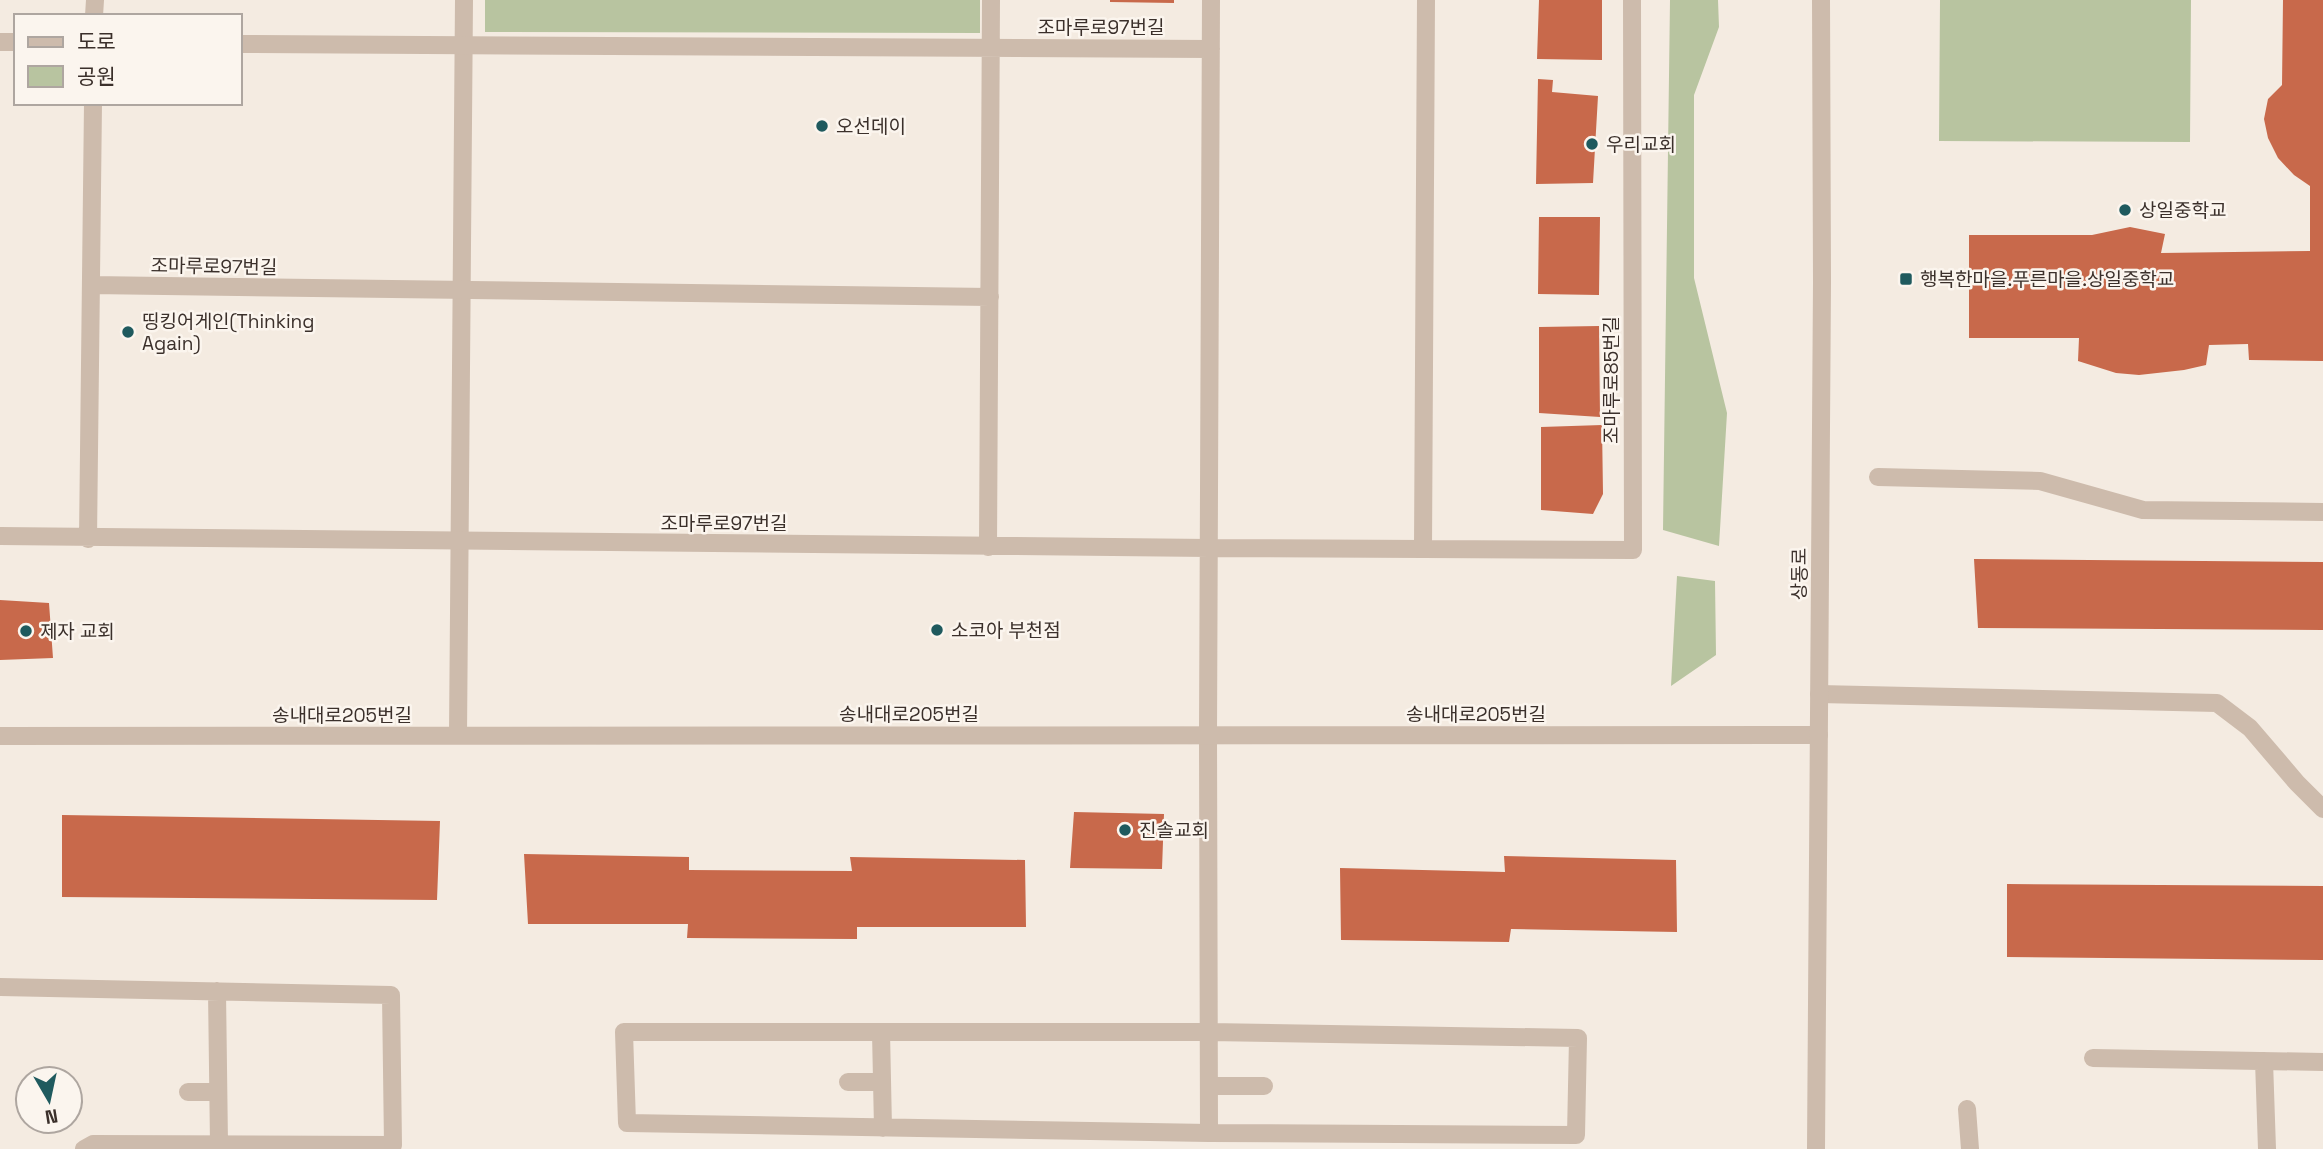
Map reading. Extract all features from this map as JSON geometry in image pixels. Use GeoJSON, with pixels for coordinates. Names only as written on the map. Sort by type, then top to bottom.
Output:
{"type":"FeatureCollection","features":[{"type":"Feature","properties":{"kind":"street"},"geometry":{"type":"LineString","coordinates":[[458,736],[464,0]]}},
{"type":"Feature","properties":{"kind":"street"},"geometry":{"type":"LineString","coordinates":[[988,547],[990,0]]}},
{"type":"Feature","properties":{"kind":"street"},"geometry":{"type":"LineString","coordinates":[[1209,1133],[1211,0]]}},
{"type":"Feature","properties":{"kind":"street"},"geometry":{"type":"LineString","coordinates":[[1423,549],[1426,0]]}},
{"type":"Feature","properties":{"kind":"street","name":"조마루로85번길"},"geometry":{"type":"LineString","coordinates":[[1209,548],[1633,550],[1632,0]]}},
{"type":"Feature","properties":{"kind":"street","name":"상동로"},"geometry":{"type":"LineString","coordinates":[[1816,1149],[1821,0]]}},
{"type":"Feature","properties":{"kind":"street","name":"조마루로97번길"},"geometry":{"type":"LineString","coordinates":[[242,44],[1210,49]]}},
{"type":"Feature","properties":{"kind":"street"},"geometry":{"type":"LineString","coordinates":[[88,539],[93,105]]}},
{"type":"Feature","properties":{"kind":"street","name":"조마루로97번길"},"geometry":{"type":"LineString","coordinates":[[91,285],[990,298]]}},
{"type":"Feature","properties":{"kind":"street"},"geometry":{"type":"LineString","coordinates":[[1878,477],[2040,481],[2143,510],[2323,512]]}},
{"type":"Feature","properties":{"kind":"street","name":"조마루로97번길"},"geometry":{"type":"LineString","coordinates":[[0,537],[1209,548]]}},
{"type":"Feature","properties":{"kind":"street"},"geometry":{"type":"LineString","coordinates":[[1819,694],[2217,703],[2250,727],[2297,783],[2323,809]]}},
{"type":"Feature","properties":{"kind":"street","name":"송내대로205번길"},"geometry":{"type":"LineString","coordinates":[[0,736],[1819,735]]}},
{"type":"Feature","properties":{"kind":"street"},"geometry":{"type":"LineString","coordinates":[[0,987],[391,995],[393,1145],[93,1144],[84,1149]]}},
{"type":"Feature","properties":{"kind":"street"},"geometry":{"type":"LineString","coordinates":[[217,991],[219,1144]]}},
{"type":"Feature","properties":{"kind":"street"},"geometry":{"type":"LineString","coordinates":[[624,1032],[881,1032],[1209,1032],[1577,1038],[1576,1135],[1209,1133],[627,1123],[624,1032]]}},
{"type":"Feature","properties":{"kind":"street"},"geometry":{"type":"LineString","coordinates":[[881,1032],[883,1128]]}},
{"type":"Feature","properties":{"kind":"street"},"geometry":{"type":"LineString","coordinates":[[2093,1058],[2323,1062]]}},
{"type":"Feature","properties":{"kind":"street"},"geometry":{"type":"LineString","coordinates":[[2264,1061],[2267,1149]]}},
{"type":"Feature","properties":{"kind":"street"},"geometry":{"type":"LineString","coordinates":[[848,1082],[883,1082]]}},
{"type":"Feature","properties":{"kind":"street"},"geometry":{"type":"LineString","coordinates":[[1209,1086],[1264,1086]]}},
{"type":"Feature","properties":{"kind":"street"},"geometry":{"type":"LineString","coordinates":[[188,1092],[218,1092]]}},
{"type":"Feature","properties":{"kind":"street"},"geometry":{"type":"LineString","coordinates":[[1968,1109],[1970,1149]]}},
{"type":"Feature","properties":{"kind":"green space"},"geometry":{"type":"Polygon","coordinates":[[[485,0],[980,0],[980,33],[485,32],[485,0]]]}},
{"type":"Feature","properties":{"kind":"green space"},"geometry":{"type":"Polygon","coordinates":[[[1670,0],[1718,0],[1719,27],[1694,95],[1694,278],[1727,413],[1719,546],[1663,530],[1670,0]]]}},
{"type":"Feature","properties":{"kind":"green space"},"geometry":{"type":"Polygon","coordinates":[[[1940,0],[2191,0],[2190,142],[1939,141],[1940,0]]]}},
{"type":"Feature","properties":{"kind":"green space"},"geometry":{"type":"Polygon","coordinates":[[[1677,576],[1715,581],[1716,655],[1671,686],[1677,576]]]}},
{"type":"Feature","properties":{"kind":"building"},"geometry":{"type":"Polygon","coordinates":[[[1174,0],[1174,3],[1110,2],[1174,0]]]}},
{"type":"Feature","properties":{"kind":"building"},"geometry":{"type":"Polygon","coordinates":[[[1539,0],[1602,0],[1602,60],[1537,59],[1539,0]]]}},
{"type":"Feature","properties":{"kind":"building"},"geometry":{"type":"Polygon","coordinates":[[[2283,0],[2323,0],[2323,361],[2249,360],[2248,344],[2209,345],[2206,365],[2139,375],[2116,373],[2078,361],[2079,338],[1969,338],[1969,235],[2092,235],[2130,227],[2165,234],[2161,253],[2310,251],[2310,186],[2294,175],[2278,158],[2268,138],[2264,119],[2268,99],[2282,85],[2283,0]]]}},
{"type":"Feature","properties":{"kind":"building"},"geometry":{"type":"Polygon","coordinates":[[[1538,79],[1553,80],[1552,92],[1598,96],[1593,183],[1536,184],[1538,79]]]}},
{"type":"Feature","properties":{"kind":"building"},"geometry":{"type":"Polygon","coordinates":[[[1539,217],[1600,217],[1599,295],[1538,294],[1539,217]]]}},
{"type":"Feature","properties":{"kind":"building"},"geometry":{"type":"Polygon","coordinates":[[[1599,326],[1600,417],[1539,413],[1539,327],[1599,326]]]}},
{"type":"Feature","properties":{"kind":"building"},"geometry":{"type":"Polygon","coordinates":[[[1602,425],[1603,494],[1593,514],[1541,510],[1541,427],[1602,425]]]}},
{"type":"Feature","properties":{"kind":"building"},"geometry":{"type":"Polygon","coordinates":[[[1974,559],[2323,562],[2323,630],[1978,628],[1974,559]]]}},
{"type":"Feature","properties":{"kind":"building","name":"제자 교회"},"geometry":{"type":"Polygon","coordinates":[[[0,600],[49,603],[53,658],[0,660],[0,600]]]}},
{"type":"Feature","properties":{"kind":"building"},"geometry":{"type":"Polygon","coordinates":[[[1074,812],[1164,814],[1162,869],[1070,868],[1074,812]]]}},
{"type":"Feature","properties":{"kind":"building"},"geometry":{"type":"Polygon","coordinates":[[[62,815],[440,821],[437,900],[62,897],[62,815]]]}},
{"type":"Feature","properties":{"kind":"building"},"geometry":{"type":"Polygon","coordinates":[[[524,854],[689,857],[689,870],[852,871],[850,857],[1025,860],[1026,927],[857,927],[857,939],[687,938],[688,924],[528,924],[524,854]]]}},
{"type":"Feature","properties":{"kind":"building"},"geometry":{"type":"Polygon","coordinates":[[[1504,856],[1676,860],[1677,932],[1511,929],[1509,942],[1341,940],[1340,868],[1505,872],[1504,856]]]}},
{"type":"Feature","properties":{"kind":"building"},"geometry":{"type":"Polygon","coordinates":[[[2007,884],[2323,886],[2323,960],[2007,957],[2007,884]]]}},
{"type":"Feature","properties":{"kind":"place","name":"오선데이"},"geometry":{"type":"Point","coordinates":[822,126]}},
{"type":"Feature","properties":{"kind":"place","name":"우리교회"},"geometry":{"type":"Point","coordinates":[1592,144]}},
{"type":"Feature","properties":{"kind":"place","name":"상일중학교"},"geometry":{"type":"Point","coordinates":[2125,210]}},
{"type":"Feature","properties":{"kind":"place","name":"행복한마을.푸른마을.상일중학교"},"geometry":{"type":"Point","coordinates":[1906,279]}},
{"type":"Feature","properties":{"kind":"place","name":"띵킹어게인(Thinking Again)"},"geometry":{"type":"Point","coordinates":[128,332]}},
{"type":"Feature","properties":{"kind":"place","name":"소코아 부천점"},"geometry":{"type":"Point","coordinates":[937,630]}},
{"type":"Feature","properties":{"kind":"place","name":"제자 교회"},"geometry":{"type":"Point","coordinates":[26,631]}},
{"type":"Feature","properties":{"kind":"place","name":"진솔교회"},"geometry":{"type":"Point","coordinates":[1125,830]}}]}
